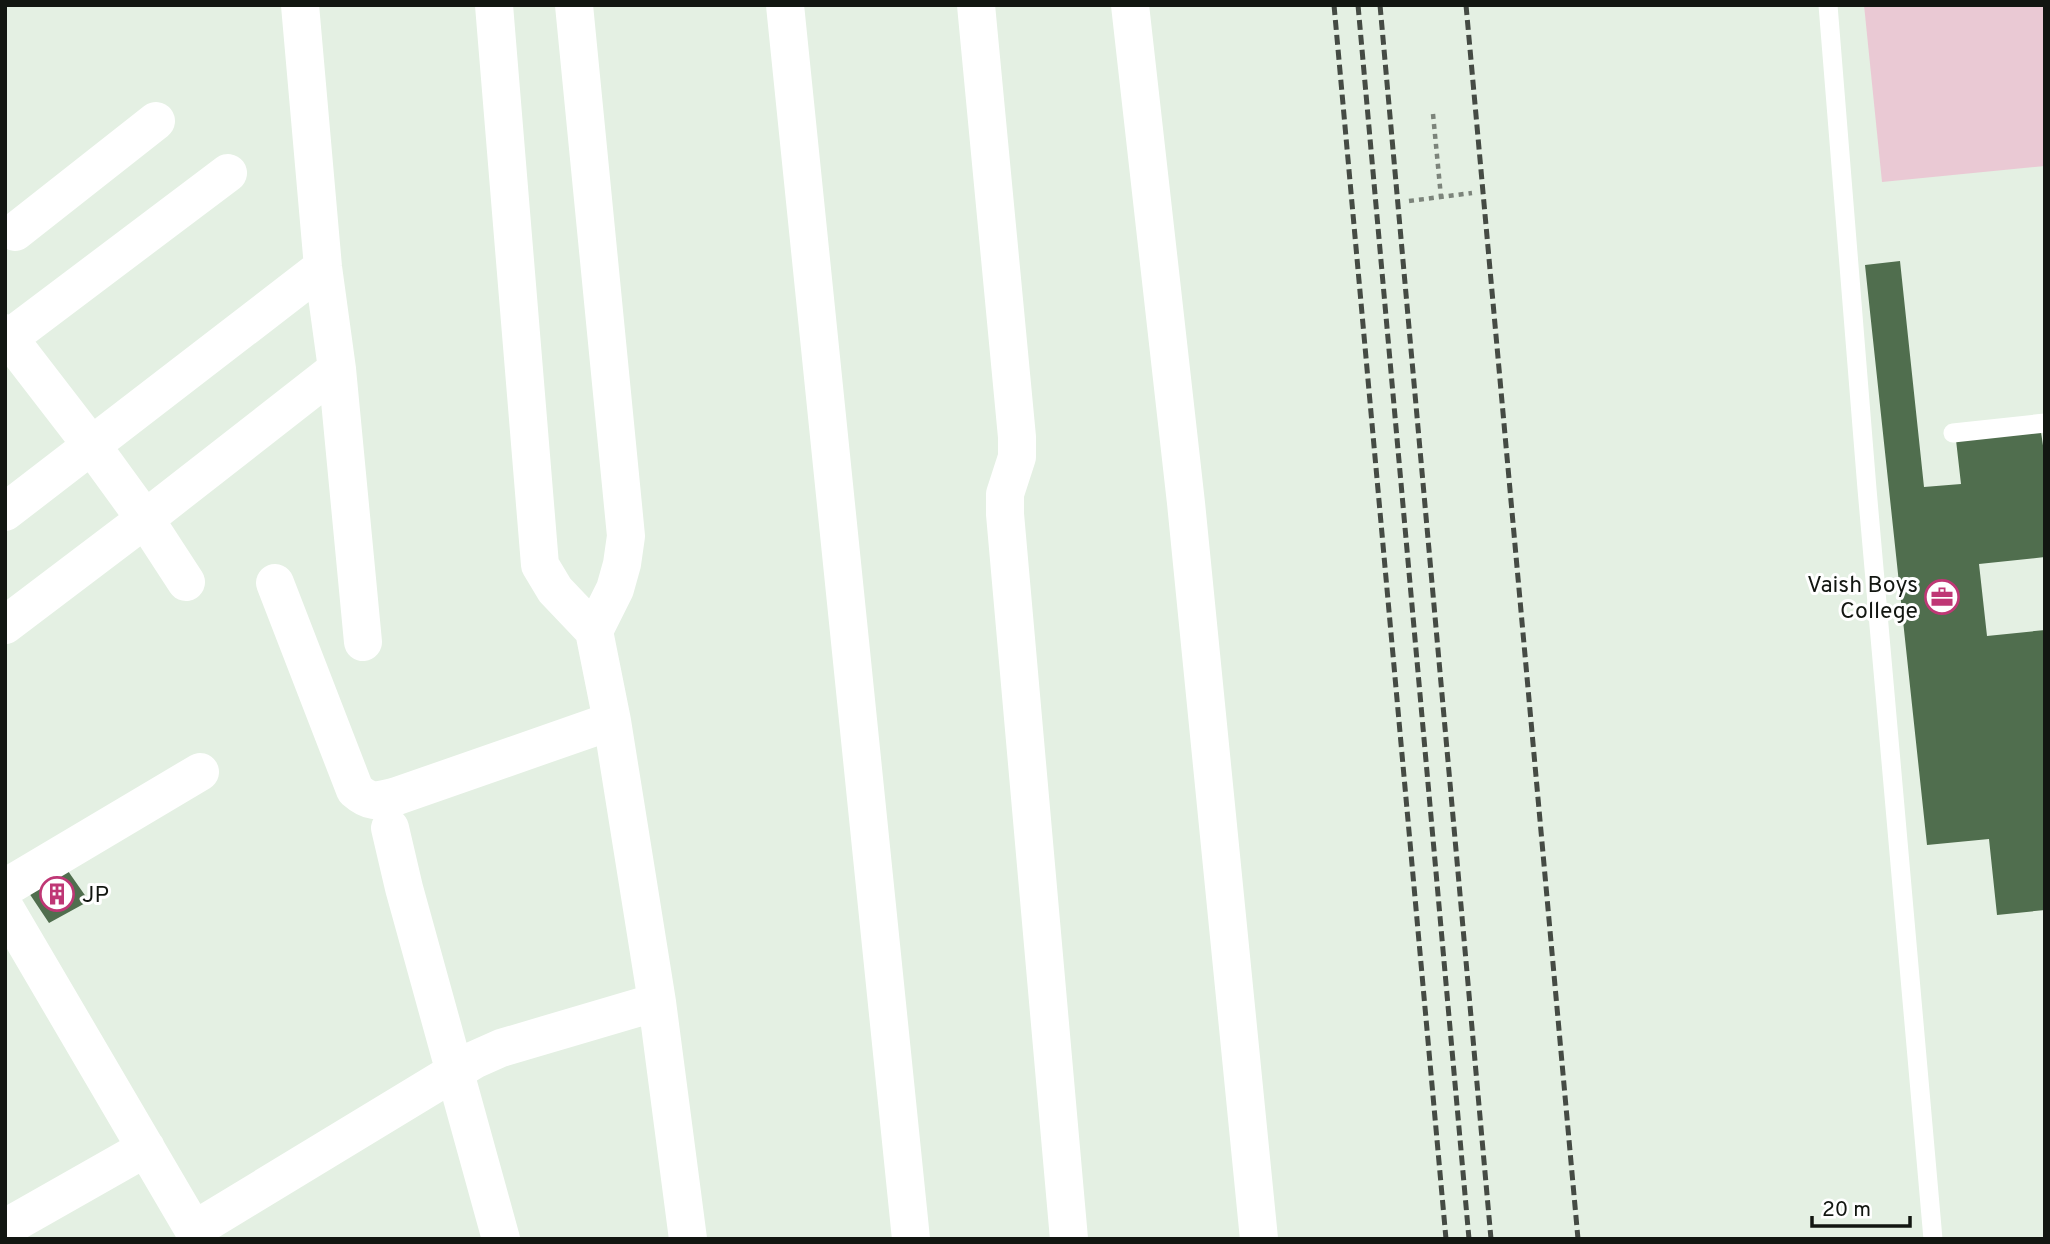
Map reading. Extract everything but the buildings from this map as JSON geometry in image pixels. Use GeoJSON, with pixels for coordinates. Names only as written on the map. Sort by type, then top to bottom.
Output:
{"type":"FeatureCollection","features":[{"type":"Feature","properties":{"kind":"street"},"geometry":{"type":"LineString","coordinates":[[300,5],[323,267],[337,369],[363,642]]}},
{"type":"Feature","properties":{"kind":"street"},"geometry":{"type":"LineString","coordinates":[[494,5],[540,565],[555,590],[594,631],[612,721],[657,1002],[688,1239]]}},
{"type":"Feature","properties":{"kind":"street"},"geometry":{"type":"LineString","coordinates":[[574,5],[626,536],[615,589],[594,631]]}},
{"type":"Feature","properties":{"kind":"street"},"geometry":{"type":"LineString","coordinates":[[785,5],[911,1239]]}},
{"type":"Feature","properties":{"kind":"street"},"geometry":{"type":"LineString","coordinates":[[976,5],[1017,437],[1017,457],[1005,494],[1005,514],[1069,1239]]}},
{"type":"Feature","properties":{"kind":"street"},"geometry":{"type":"LineString","coordinates":[[1130,5],[1184,489],[1259,1239]]}},
{"type":"Feature","properties":{"kind":"street"},"geometry":{"type":"LineString","coordinates":[[9,230],[156,121]]}},
{"type":"Feature","properties":{"kind":"street"},"geometry":{"type":"LineString","coordinates":[[186,582],[145,519],[7,335],[228,173]]}},
{"type":"Feature","properties":{"kind":"street"},"geometry":{"type":"LineString","coordinates":[[5,512],[323,267]]}},
{"type":"Feature","properties":{"kind":"street"},"geometry":{"type":"LineString","coordinates":[[5,625],[337,369]]}},
{"type":"Feature","properties":{"kind":"street"},"geometry":{"type":"LineString","coordinates":[[275,583],[355,790],[365,799],[380,800],[397,796],[612,721]]}},
{"type":"Feature","properties":{"kind":"street"},"geometry":{"type":"LineString","coordinates":[[5,888],[200,772]]}},
{"type":"Feature","properties":{"kind":"street"},"geometry":{"type":"LineString","coordinates":[[390,828],[500,1239]]}},
{"type":"Feature","properties":{"kind":"street"},"geometry":{"type":"LineString","coordinates":[[5,908],[196,1235],[454,1072],[501,1048],[657,1002]]}},
{"type":"Feature","properties":{"kind":"street"},"geometry":{"type":"LineString","coordinates":[[5,1228],[146,1148]]}},
{"type":"Feature","properties":{"kind":"lane"},"geometry":{"type":"LineString","coordinates":[[1828,5],[1933,1239]]}},
{"type":"Feature","properties":{"kind":"lane"},"geometry":{"type":"LineString","coordinates":[[1953,433],[2045,423]]}},
{"type":"Feature","properties":{"kind":"path"},"geometry":{"type":"LineString","coordinates":[[1433,114],[1441,197]]}},
{"type":"Feature","properties":{"kind":"path"},"geometry":{"type":"LineString","coordinates":[[1409,201],[1472,193]]}},
{"type":"Feature","properties":{"kind":"shaded area"},"geometry":{"type":"Polygon","coordinates":[[[1864,5],[2045,5],[2045,166],[1882,182],[1864,5]]]}},
{"type":"Feature","properties":{"kind":"railway"},"geometry":{"type":"LineString","coordinates":[[1334,5],[1446,1239]]}},
{"type":"Feature","properties":{"kind":"railway"},"geometry":{"type":"LineString","coordinates":[[1358,5],[1469,1239]]}},
{"type":"Feature","properties":{"kind":"railway"},"geometry":{"type":"LineString","coordinates":[[1380,5],[1491,1239]]}},
{"type":"Feature","properties":{"kind":"railway"},"geometry":{"type":"LineString","coordinates":[[1466,5],[1578,1239]]}},
{"type":"Feature","properties":{"kind":"place","name":"Vaish Boys College"},"geometry":{"type":"Point","coordinates":[1942,597]}},
{"type":"Feature","properties":{"kind":"place","name":"JP"},"geometry":{"type":"Point","coordinates":[57,894]}}]}
